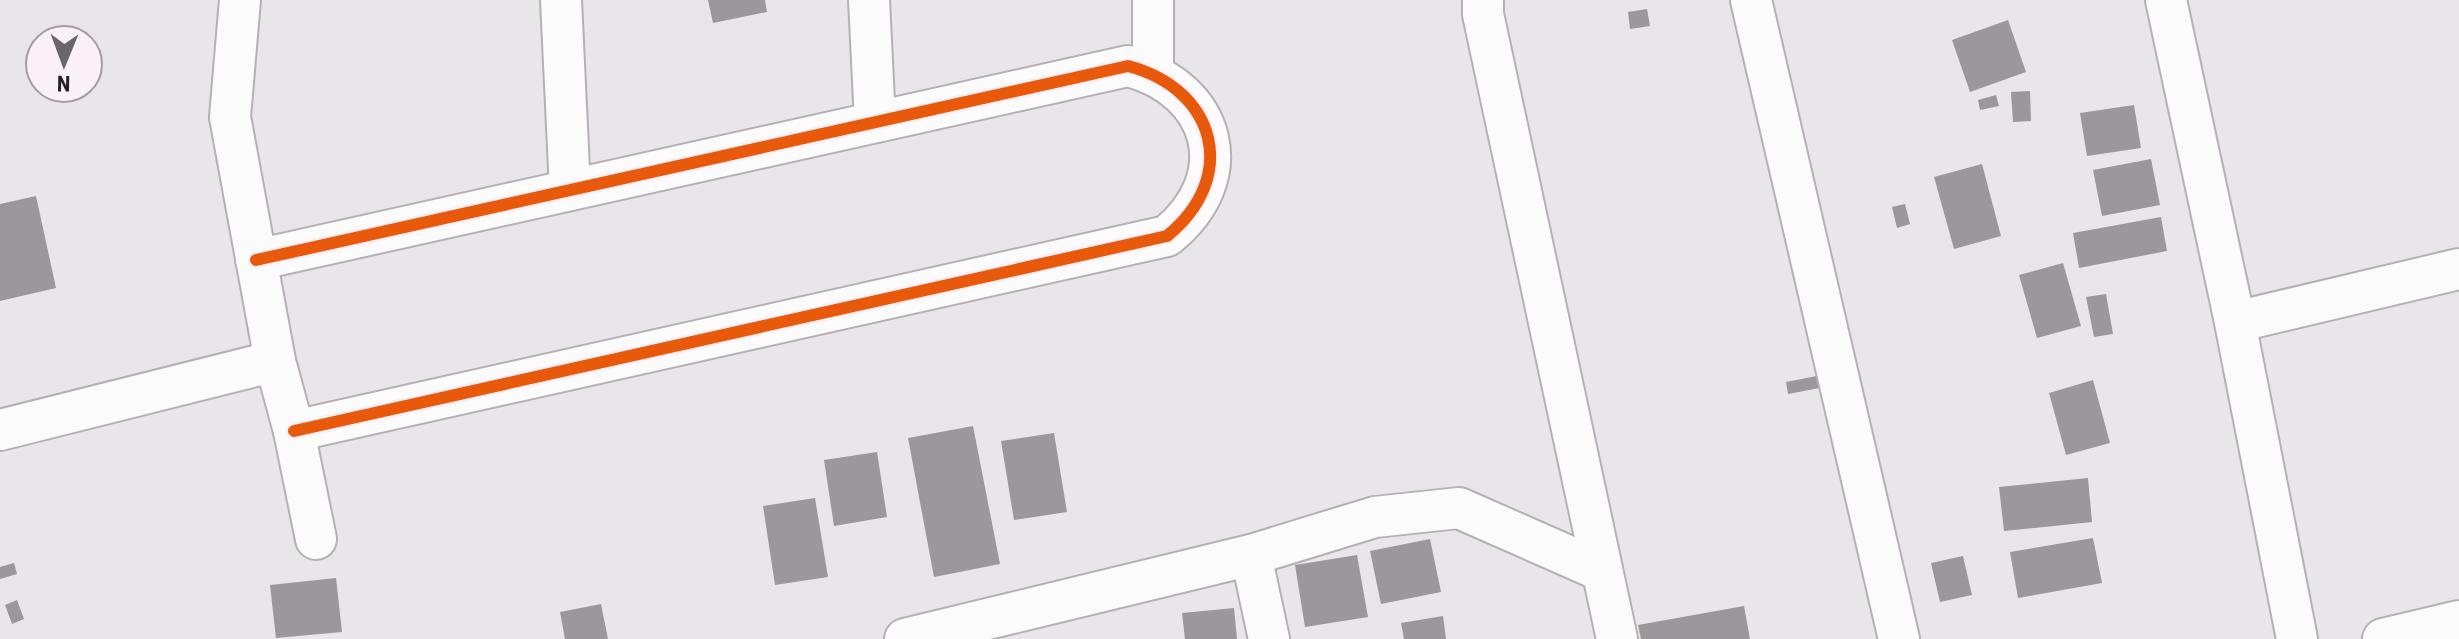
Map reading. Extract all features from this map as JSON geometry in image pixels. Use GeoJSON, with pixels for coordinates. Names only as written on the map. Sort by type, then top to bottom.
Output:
{"type":"FeatureCollection","features":[{"type":"Feature","properties":{"kind":"street"},"geometry":{"type":"LineString","coordinates":[[240,0],[230,117],[275,361],[294,431],[316,539]]}},
{"type":"Feature","properties":{"kind":"street"},"geometry":{"type":"LineString","coordinates":[[561,0],[570,190]]}},
{"type":"Feature","properties":{"kind":"street"},"geometry":{"type":"LineString","coordinates":[[869,0],[875,122]]}},
{"type":"Feature","properties":{"kind":"street"},"geometry":{"type":"LineString","coordinates":[[1153,0],[1153,73]]}},
{"type":"Feature","properties":{"kind":"street"},"geometry":{"type":"LineString","coordinates":[[1483,0],[1483,14],[1617,639]]}},
{"type":"Feature","properties":{"kind":"street"},"geometry":{"type":"LineString","coordinates":[[1751,0],[1899,639]]}},
{"type":"Feature","properties":{"kind":"street"},"geometry":{"type":"LineString","coordinates":[[2166,0],[2235,322],[2297,639]]}},
{"type":"Feature","properties":{"kind":"street"},"geometry":{"type":"LineString","coordinates":[[256,260],[1128,66],[1153,73],[1175,85],[1192,103],[1205,125],[1210,150],[1209,175],[1201,199],[1186,221],[1167,236],[294,431]]}},
{"type":"Feature","properties":{"kind":"street"},"geometry":{"type":"LineString","coordinates":[[2235,322],[2459,269]]}},
{"type":"Feature","properties":{"kind":"street"},"geometry":{"type":"LineString","coordinates":[[0,430],[275,361]]}},
{"type":"Feature","properties":{"kind":"street"},"geometry":{"type":"LineString","coordinates":[[905,639],[1251,555],[1375,517],[1459,508],[1602,571]]}},
{"type":"Feature","properties":{"kind":"street"},"geometry":{"type":"LineString","coordinates":[[1251,555],[1269,639]]}},
{"type":"Feature","properties":{"kind":"street"},"geometry":{"type":"LineString","coordinates":[[2383,639],[2459,621]]}},
{"type":"Feature","properties":{"kind":"building"},"geometry":{"type":"Polygon","coordinates":[[[708,0],[765,0],[767,12],[713,23],[708,0]]]}},
{"type":"Feature","properties":{"kind":"building"},"geometry":{"type":"Polygon","coordinates":[[[1647,9],[1650,26],[1630,29],[1628,12],[1647,9]]]}},
{"type":"Feature","properties":{"kind":"building"},"geometry":{"type":"Polygon","coordinates":[[[2008,20],[2026,72],[1970,92],[1952,40],[2008,20]]]}},
{"type":"Feature","properties":{"kind":"building"},"geometry":{"type":"Polygon","coordinates":[[[2030,91],[2031,121],[2013,122],[2011,92],[2030,91]]]}},
{"type":"Feature","properties":{"kind":"building"},"geometry":{"type":"Polygon","coordinates":[[[1996,95],[1999,106],[1980,110],[1978,100],[1996,95]]]}},
{"type":"Feature","properties":{"kind":"building"},"geometry":{"type":"Polygon","coordinates":[[[2134,105],[2141,148],[2087,156],[2080,113],[2134,105]]]}},
{"type":"Feature","properties":{"kind":"building"},"geometry":{"type":"Polygon","coordinates":[[[2151,159],[2160,205],[2102,216],[2093,170],[2151,159]]]}},
{"type":"Feature","properties":{"kind":"building"},"geometry":{"type":"Polygon","coordinates":[[[1982,164],[2001,236],[1954,249],[1934,177],[1982,164]]]}},
{"type":"Feature","properties":{"kind":"building"},"geometry":{"type":"Polygon","coordinates":[[[36,196],[56,288],[0,301],[0,204],[36,196]]]}},
{"type":"Feature","properties":{"kind":"building"},"geometry":{"type":"Polygon","coordinates":[[[1905,204],[1910,224],[1897,228],[1892,207],[1905,204]]]}},
{"type":"Feature","properties":{"kind":"building"},"geometry":{"type":"Polygon","coordinates":[[[2161,217],[2167,251],[2079,268],[2073,233],[2161,217]]]}},
{"type":"Feature","properties":{"kind":"building"},"geometry":{"type":"Polygon","coordinates":[[[2063,263],[2081,326],[2037,338],[2019,275],[2063,263]]]}},
{"type":"Feature","properties":{"kind":"building"},"geometry":{"type":"Polygon","coordinates":[[[2106,294],[2113,334],[2094,337],[2086,297],[2106,294]]]}},
{"type":"Feature","properties":{"kind":"building"},"geometry":{"type":"Polygon","coordinates":[[[1822,375],[1825,387],[1788,394],[1786,382],[1822,375]]]}},
{"type":"Feature","properties":{"kind":"building"},"geometry":{"type":"Polygon","coordinates":[[[2093,380],[2110,443],[2066,455],[2049,393],[2093,380]]]}},
{"type":"Feature","properties":{"kind":"building"},"geometry":{"type":"Polygon","coordinates":[[[973,426],[1000,564],[934,577],[908,438],[973,426]]]}},
{"type":"Feature","properties":{"kind":"building"},"geometry":{"type":"Polygon","coordinates":[[[1054,433],[1067,512],[1014,520],[1001,441],[1054,433]]]}},
{"type":"Feature","properties":{"kind":"building"},"geometry":{"type":"Polygon","coordinates":[[[877,452],[887,517],[834,526],[824,460],[877,452]]]}},
{"type":"Feature","properties":{"kind":"building"},"geometry":{"type":"Polygon","coordinates":[[[2088,478],[2092,522],[2004,531],[1999,487],[2088,478]]]}},
{"type":"Feature","properties":{"kind":"building"},"geometry":{"type":"Polygon","coordinates":[[[815,498],[828,577],[775,585],[763,506],[815,498]]]}},
{"type":"Feature","properties":{"kind":"building"},"geometry":{"type":"Polygon","coordinates":[[[2093,538],[2102,583],[2018,598],[2010,552],[2093,538]]]}},
{"type":"Feature","properties":{"kind":"building"},"geometry":{"type":"Polygon","coordinates":[[[1430,539],[1441,592],[1381,604],[1370,551],[1430,539]]]}},
{"type":"Feature","properties":{"kind":"building"},"geometry":{"type":"Polygon","coordinates":[[[1357,555],[1368,617],[1305,627],[1295,565],[1357,555]]]}},
{"type":"Feature","properties":{"kind":"building"},"geometry":{"type":"Polygon","coordinates":[[[1963,556],[1972,595],[1940,602],[1931,563],[1963,556]]]}},
{"type":"Feature","properties":{"kind":"building"},"geometry":{"type":"Polygon","coordinates":[[[14,563],[17,574],[0,579],[0,567],[14,563]]]}},
{"type":"Feature","properties":{"kind":"building"},"geometry":{"type":"Polygon","coordinates":[[[336,578],[342,632],[276,638],[270,585],[336,578]]]}},
{"type":"Feature","properties":{"kind":"building"},"geometry":{"type":"Polygon","coordinates":[[[17,600],[24,619],[12,624],[5,605],[17,600]]]}},
{"type":"Feature","properties":{"kind":"building"},"geometry":{"type":"Polygon","coordinates":[[[601,604],[608,639],[565,639],[560,612],[601,604]]]}},
{"type":"Feature","properties":{"kind":"building"},"geometry":{"type":"Polygon","coordinates":[[[1744,606],[1750,639],[1641,639],[1638,625],[1744,606]]]}},
{"type":"Feature","properties":{"kind":"building"},"geometry":{"type":"Polygon","coordinates":[[[1234,608],[1237,639],[1185,639],[1182,613],[1234,608]]]}},
{"type":"Feature","properties":{"kind":"building"},"geometry":{"type":"Polygon","coordinates":[[[1443,616],[1446,639],[1404,639],[1401,623],[1443,616]]]}},
{"type":"Feature","properties":{"kind":"cycle path"},"geometry":{"type":"LineString","coordinates":[[256,260],[1128,66],[1158,77],[1181,94],[1198,114],[1208,138],[1210,162],[1204,188],[1190,213],[1167,236],[294,431]]}}]}
